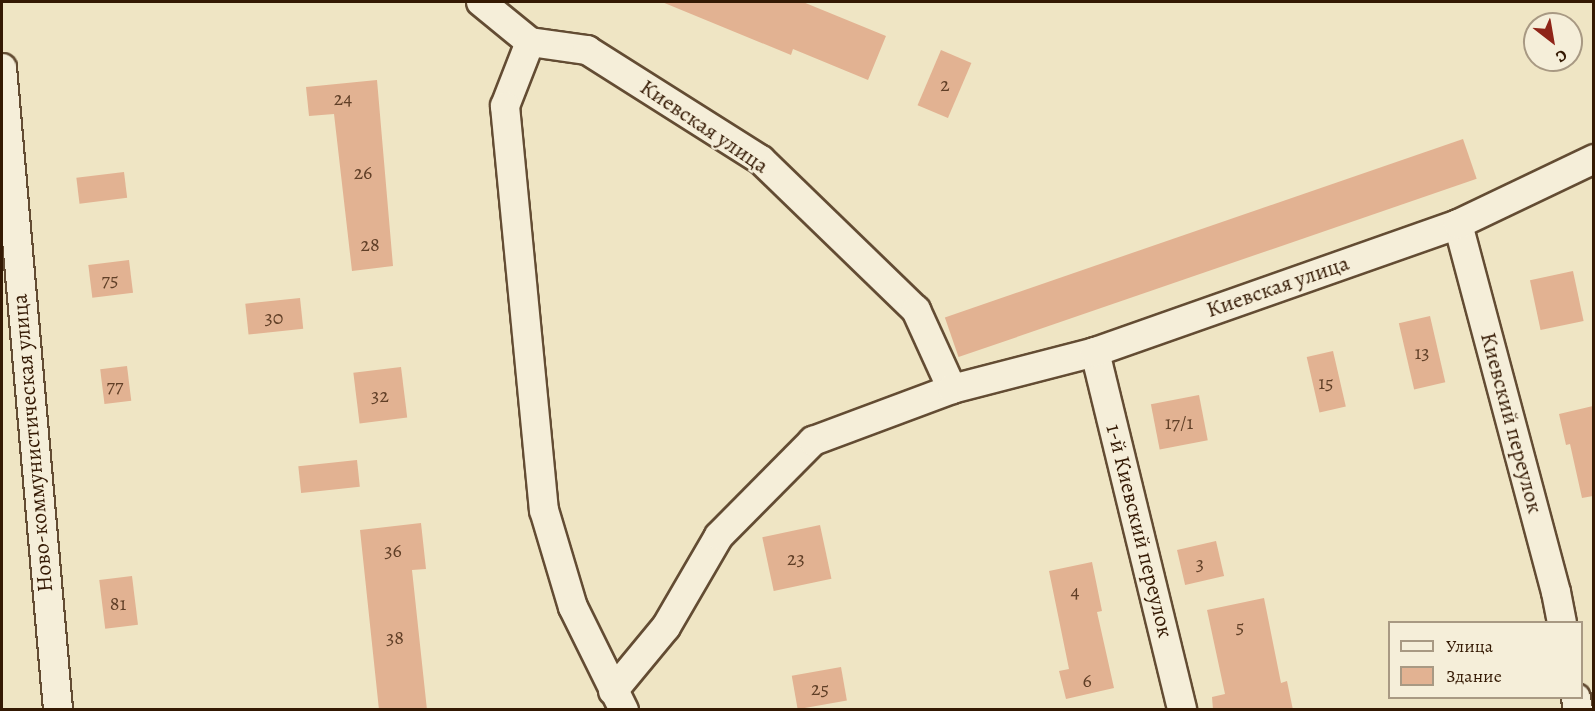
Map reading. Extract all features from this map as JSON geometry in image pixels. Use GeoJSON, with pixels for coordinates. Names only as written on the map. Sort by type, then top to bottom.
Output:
{"type":"FeatureCollection","features":[{"type":"Feature","properties":{"kind":"street"},"geometry":{"type":"LineString","coordinates":[[481,2],[530,42],[505,106],[544,510],[573,607],[618,700]]}},
{"type":"Feature","properties":{"kind":"street","name":"Киевская улица"},"geometry":{"type":"LineString","coordinates":[[530,42],[587,50],[760,160],[916,310],[952,389]]}},
{"type":"Feature","properties":{"kind":"street","name":"Ново-коммунистическая улица"},"geometry":{"type":"LineString","coordinates":[[2,69],[58,710]]}},
{"type":"Feature","properties":{"kind":"street","name":"Киевская улица"},"geometry":{"type":"LineString","coordinates":[[618,700],[666,627],[719,536],[813,441],[952,389],[1095,352],[1458,224],[1593,159]]}},
{"type":"Feature","properties":{"kind":"street","name":"Киевский переулок"},"geometry":{"type":"LineString","coordinates":[[1458,224],[1562,621]]}},
{"type":"Feature","properties":{"kind":"street","name":"1-й Киевский переулок"},"geometry":{"type":"LineString","coordinates":[[1095,352],[1182,710]]}},
{"type":"Feature","properties":{"kind":"building"},"geometry":{"type":"Polygon","coordinates":[[[662,2],[803,2],[886,36],[868,80],[793,49],[791,55],[662,2]]]}},
{"type":"Feature","properties":{"kind":"building"},"geometry":{"type":"Polygon","coordinates":[[[941,50],[971,63],[948,118],[918,105],[941,50]]]}},
{"type":"Feature","properties":{"kind":"building"},"geometry":{"type":"Polygon","coordinates":[[[377,80],[393,266],[352,271],[334,114],[309,116],[306,87],[377,80]]]}},
{"type":"Feature","properties":{"kind":"building"},"geometry":{"type":"Polygon","coordinates":[[[1463,139],[1477,179],[959,357],[945,317],[1463,139]]]}},
{"type":"Feature","properties":{"kind":"building"},"geometry":{"type":"Polygon","coordinates":[[[124,172],[127,198],[80,204],[76,178],[124,172]]]}},
{"type":"Feature","properties":{"kind":"building"},"geometry":{"type":"Polygon","coordinates":[[[129,260],[133,293],[92,298],[88,265],[129,260]]]}},
{"type":"Feature","properties":{"kind":"building"},"geometry":{"type":"Polygon","coordinates":[[[1573,271],[1584,321],[1541,330],[1530,280],[1573,271]]]}},
{"type":"Feature","properties":{"kind":"building"},"geometry":{"type":"Polygon","coordinates":[[[300,298],[303,329],[249,335],[245,304],[300,298]]]}},
{"type":"Feature","properties":{"kind":"building"},"geometry":{"type":"Polygon","coordinates":[[[1430,316],[1445,382],[1414,389],[1399,323],[1430,316]]]}},
{"type":"Feature","properties":{"kind":"building"},"geometry":{"type":"Polygon","coordinates":[[[1333,351],[1346,407],[1320,413],[1307,357],[1333,351]]]}},
{"type":"Feature","properties":{"kind":"building"},"geometry":{"type":"Polygon","coordinates":[[[127,366],[131,401],[104,404],[100,369],[127,366]]]}},
{"type":"Feature","properties":{"kind":"building"},"geometry":{"type":"Polygon","coordinates":[[[401,367],[407,418],[360,423],[353,373],[401,367]]]}},
{"type":"Feature","properties":{"kind":"building"},"geometry":{"type":"Polygon","coordinates":[[[1199,395],[1208,440],[1160,450],[1151,404],[1199,395]]]}},
{"type":"Feature","properties":{"kind":"building"},"geometry":{"type":"Polygon","coordinates":[[[1593,406],[1593,496],[1582,498],[1570,444],[1566,445],[1559,414],[1593,406]]]}},
{"type":"Feature","properties":{"kind":"building"},"geometry":{"type":"Polygon","coordinates":[[[357,460],[360,487],[301,493],[298,466],[357,460]]]}},
{"type":"Feature","properties":{"kind":"building"},"geometry":{"type":"Polygon","coordinates":[[[421,523],[426,569],[412,570],[427,710],[379,710],[360,530],[421,523]]]}},
{"type":"Feature","properties":{"kind":"building"},"geometry":{"type":"Polygon","coordinates":[[[820,525],[831,579],[774,591],[762,537],[820,525]]]}},
{"type":"Feature","properties":{"kind":"building"},"geometry":{"type":"Polygon","coordinates":[[[1216,541],[1224,576],[1185,585],[1177,550],[1216,541]]]}},
{"type":"Feature","properties":{"kind":"building"},"geometry":{"type":"Polygon","coordinates":[[[1092,562],[1102,611],[1097,612],[1114,688],[1066,699],[1059,671],[1069,669],[1049,571],[1092,562]]]}},
{"type":"Feature","properties":{"kind":"building"},"geometry":{"type":"Polygon","coordinates":[[[132,576],[138,625],[105,629],[99,580],[132,576]]]}},
{"type":"Feature","properties":{"kind":"building"},"geometry":{"type":"Polygon","coordinates":[[[1264,598],[1281,683],[1287,681],[1293,710],[1213,710],[1212,697],[1225,694],[1207,610],[1264,598]]]}},
{"type":"Feature","properties":{"kind":"building"},"geometry":{"type":"Polygon","coordinates":[[[841,667],[847,700],[798,709],[792,676],[841,667]]]}}]}
